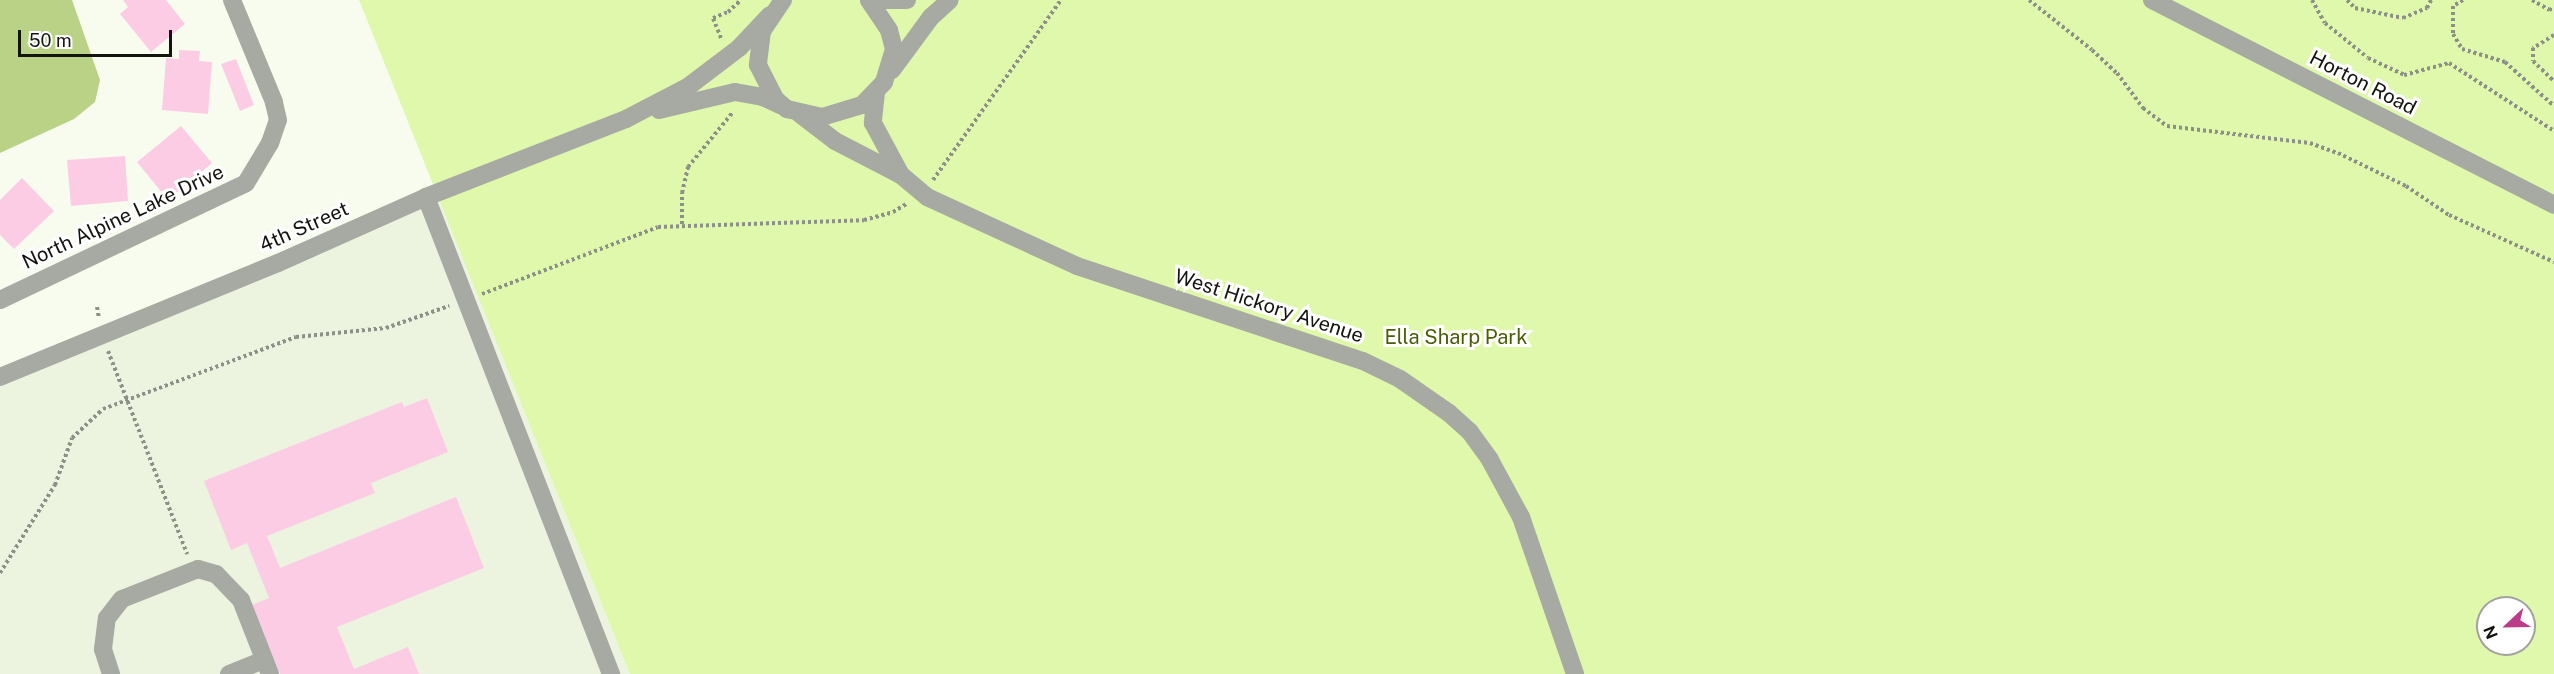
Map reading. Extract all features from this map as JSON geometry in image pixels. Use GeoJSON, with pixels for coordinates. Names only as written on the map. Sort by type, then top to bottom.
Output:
{"type":"FeatureCollection","features":[{"type":"Feature","properties":{"kind":"street","name":"North Alpine Lake Drive"},"geometry":{"type":"LineString","coordinates":[[0,300],[246,183],[270,143],[278,120],[274,102],[232,0]]}},
{"type":"Feature","properties":{"kind":"street","name":"West Hickory Avenue"},"geometry":{"type":"LineString","coordinates":[[868,0],[889,30],[894,49],[880,87],[873,123],[901,175]]}},
{"type":"Feature","properties":{"kind":"street"},"geometry":{"type":"LineString","coordinates":[[884,0],[907,0]]}},
{"type":"Feature","properties":{"kind":"street"},"geometry":{"type":"LineString","coordinates":[[779,4],[758,43],[758,65],[770,92],[794,111],[822,117],[844,114],[880,87],[931,17],[950,0]]}},
{"type":"Feature","properties":{"kind":"street","name":"Horton Road"},"geometry":{"type":"LineString","coordinates":[[2152,0],[2554,205]]}},
{"type":"Feature","properties":{"kind":"street","name":"4th Street"},"geometry":{"type":"LineString","coordinates":[[0,376],[278,263],[426,197],[626,119],[673,96],[727,57],[779,4]]}},
{"type":"Feature","properties":{"kind":"street","name":"4th Street"},"geometry":{"type":"LineString","coordinates":[[626,119],[735,92],[763,97],[794,111]]}},
{"type":"Feature","properties":{"kind":"street","name":"West Hickory Avenue"},"geometry":{"type":"LineString","coordinates":[[794,111],[835,141],[901,175],[927,197],[1077,266],[1363,361],[1400,379],[1449,413],[1470,432],[1490,460],[1521,517],[1575,674]]}},
{"type":"Feature","properties":{"kind":"street"},"geometry":{"type":"LineString","coordinates":[[426,197],[611,674]]}},
{"type":"Feature","properties":{"kind":"street"},"geometry":{"type":"LineString","coordinates":[[111,674],[103,649],[106,618],[122,599],[194,571],[216,574],[242,600],[267,667],[229,674]]}},
{"type":"Feature","properties":{"kind":"path"},"geometry":{"type":"LineString","coordinates":[[727,57],[713,18],[728,12],[741,0]]}},
{"type":"Feature","properties":{"kind":"path"},"geometry":{"type":"LineString","coordinates":[[930,183],[1061,0]]}},
{"type":"Feature","properties":{"kind":"path"},"geometry":{"type":"LineString","coordinates":[[2029,0],[2092,50],[2117,73],[2143,108],[2167,126],[2310,143],[2338,153],[2406,186],[2449,215],[2554,262]]}},
{"type":"Feature","properties":{"kind":"path"},"geometry":{"type":"LineString","coordinates":[[2312,0],[2325,23],[2368,58],[2404,75],[2449,63],[2554,131]]}},
{"type":"Feature","properties":{"kind":"path"},"geometry":{"type":"LineString","coordinates":[[2347,0],[2355,8],[2403,18],[2427,8],[2431,0]]}},
{"type":"Feature","properties":{"kind":"path"},"geometry":{"type":"LineString","coordinates":[[2463,0],[2454,6],[2453,34],[2462,49],[2505,62],[2554,106]]}},
{"type":"Feature","properties":{"kind":"path"},"geometry":{"type":"LineString","coordinates":[[2532,0],[2549,10],[2554,8]]}},
{"type":"Feature","properties":{"kind":"path"},"geometry":{"type":"LineString","coordinates":[[2554,35],[2533,48],[2533,61],[2554,81]]}},
{"type":"Feature","properties":{"kind":"path"},"geometry":{"type":"LineString","coordinates":[[682,224],[682,193],[688,167],[734,110],[735,92]]}},
{"type":"Feature","properties":{"kind":"path"},"geometry":{"type":"LineString","coordinates":[[0,573],[55,485],[72,438],[103,409],[127,398],[296,337],[386,328],[466,300],[658,226],[864,220],[893,212],[908,202]]}},
{"type":"Feature","properties":{"kind":"path"},"geometry":{"type":"LineString","coordinates":[[97,307],[102,334],[194,571]]}},
{"type":"Feature","properties":{"kind":"shaded area"},"geometry":{"type":"Polygon","coordinates":[[[0,0],[72,0],[100,80],[95,102],[74,119],[0,153],[0,0]]]}},
{"type":"Feature","properties":{"kind":"shaded area"},"geometry":{"type":"Polygon","coordinates":[[[439,193],[630,674],[0,674],[0,383],[439,193]]]}},
{"type":"Feature","properties":{"kind":"green space","name":"Ella Sharp Park"},"geometry":{"type":"Polygon","coordinates":[[[359,0],[2554,0],[2554,674],[630,674],[359,0]]]}},
{"type":"Feature","properties":{"kind":"building"},"geometry":{"type":"Polygon","coordinates":[[[123,0],[166,0],[185,24],[151,52],[120,14],[128,7],[123,0]]]}},
{"type":"Feature","properties":{"kind":"building"},"geometry":{"type":"Polygon","coordinates":[[[179,50],[200,51],[199,61],[212,62],[208,114],[162,110],[166,58],[179,59],[179,50]]]}},
{"type":"Feature","properties":{"kind":"building"},"geometry":{"type":"Polygon","coordinates":[[[236,59],[254,105],[240,111],[221,64],[236,59]]]}},
{"type":"Feature","properties":{"kind":"building"},"geometry":{"type":"Polygon","coordinates":[[[181,126],[212,163],[168,200],[137,162],[181,126]]]}},
{"type":"Feature","properties":{"kind":"building"},"geometry":{"type":"Polygon","coordinates":[[[125,156],[128,201],[71,206],[67,160],[125,156]]]}},
{"type":"Feature","properties":{"kind":"building"},"geometry":{"type":"Polygon","coordinates":[[[22,178],[54,211],[14,249],[0,235],[0,200],[22,178]]]}},
{"type":"Feature","properties":{"kind":"building"},"geometry":{"type":"Polygon","coordinates":[[[427,398],[448,452],[371,483],[375,493],[267,536],[280,568],[456,497],[484,568],[337,627],[354,669],[408,647],[419,674],[280,674],[252,605],[269,598],[247,543],[231,550],[204,481],[402,402],[404,407],[427,398]]]}}]}
